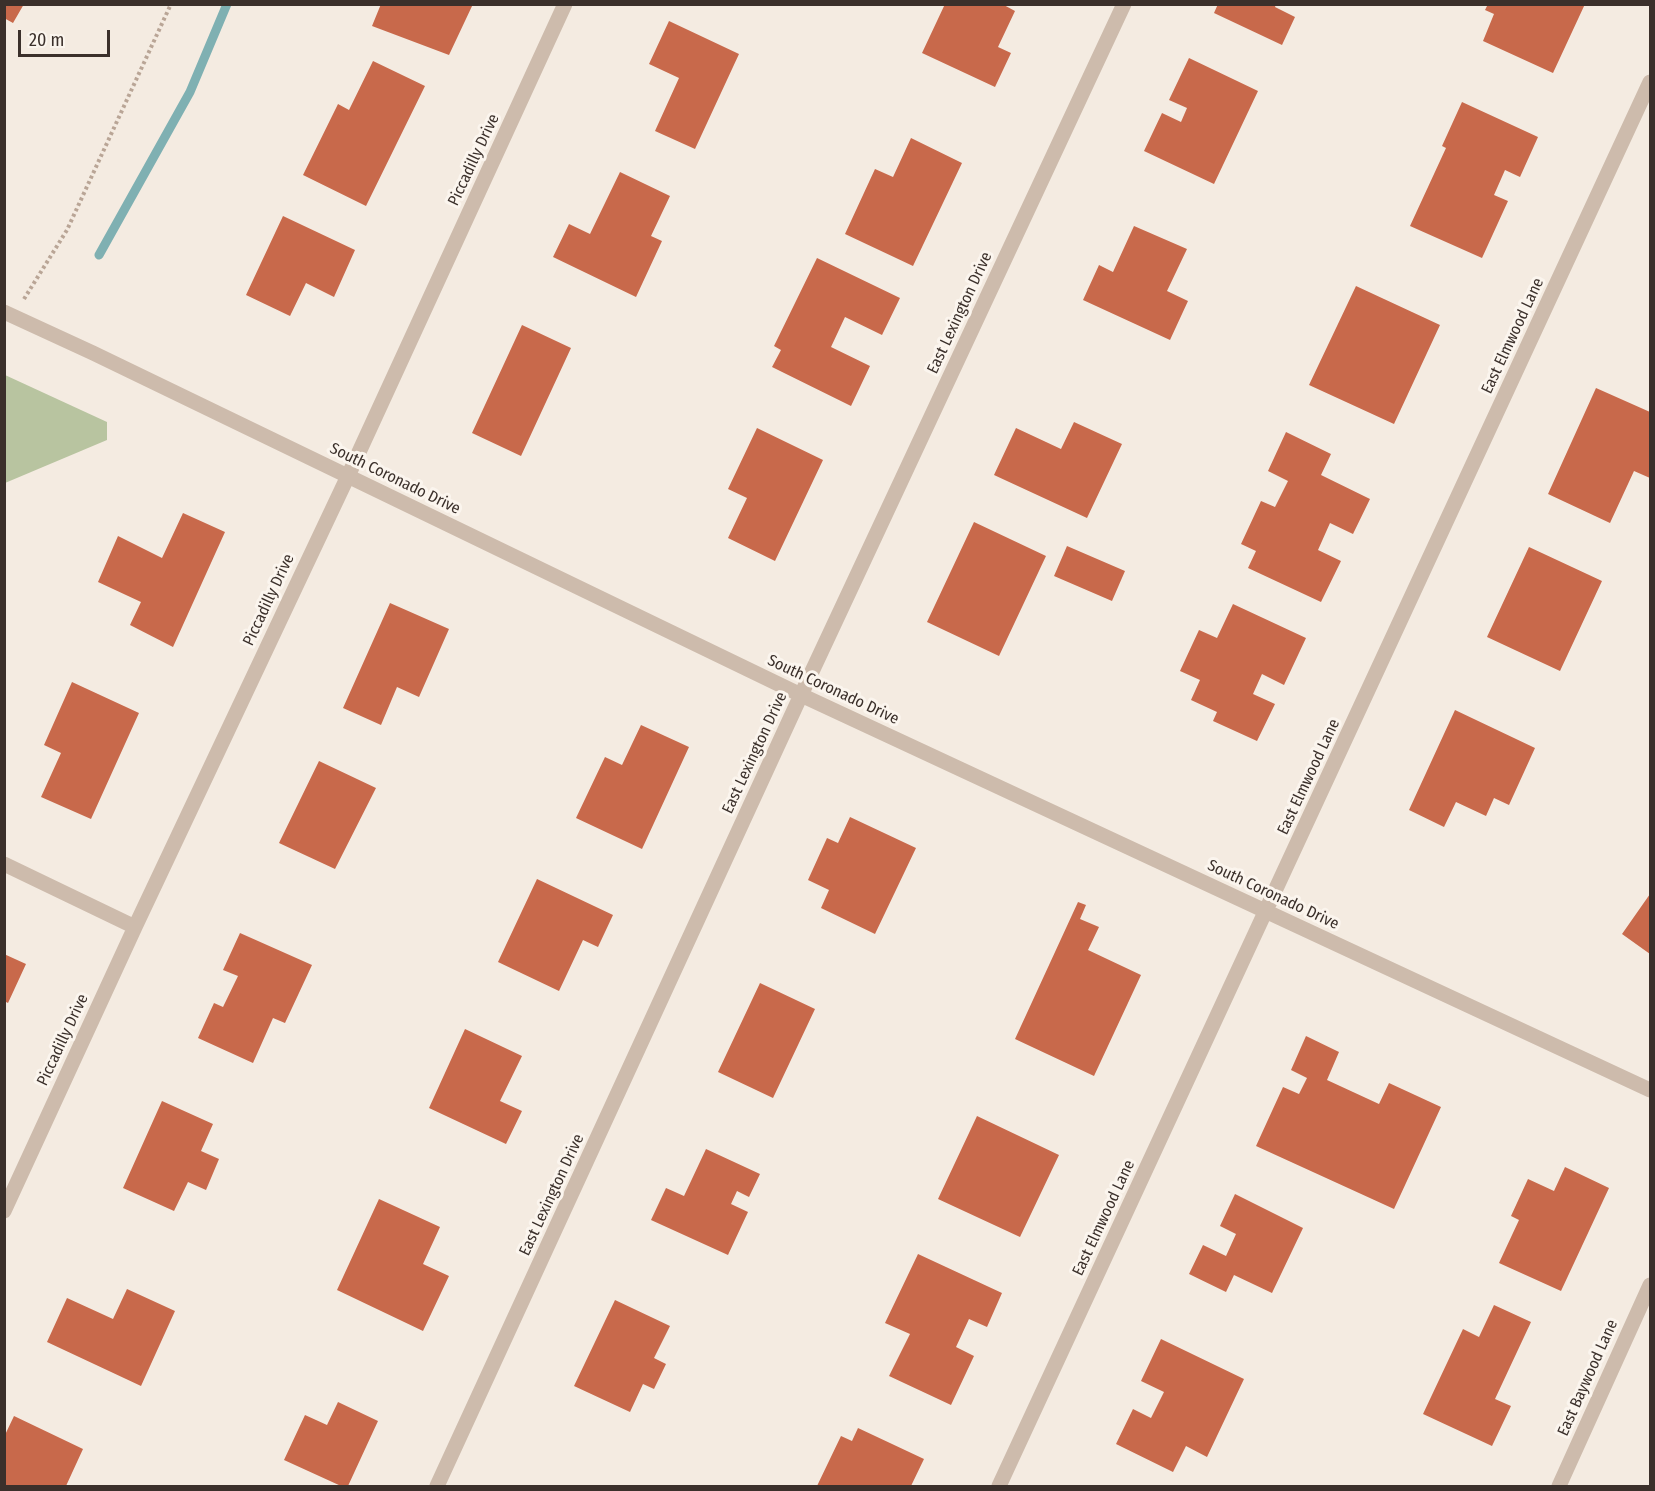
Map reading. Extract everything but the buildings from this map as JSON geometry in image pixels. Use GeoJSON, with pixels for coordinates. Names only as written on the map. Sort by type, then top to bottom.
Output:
{"type":"FeatureCollection","features":[{"type":"Feature","properties":{"kind":"street","name":"Piccadilly Drive"},"geometry":{"type":"LineString","coordinates":[[4,1211],[348,476],[565,4]]}},
{"type":"Feature","properties":{"kind":"street","name":"East Lexington Drive"},"geometry":{"type":"LineString","coordinates":[[437,1486],[801,695],[1124,4]]}},
{"type":"Feature","properties":{"kind":"street","name":"East Elmwood Lane"},"geometry":{"type":"LineString","coordinates":[[999,1486],[1650,82]]}},
{"type":"Feature","properties":{"kind":"street","name":"South Coronado Drive"},"geometry":{"type":"LineString","coordinates":[[9,314],[801,695],[1650,1090]]}},
{"type":"Feature","properties":{"kind":"street"},"geometry":{"type":"LineString","coordinates":[[4,864],[135,927]]}},
{"type":"Feature","properties":{"kind":"street","name":"East Baywood Lane"},"geometry":{"type":"LineString","coordinates":[[1559,1486],[1650,1285]]}},
{"type":"Feature","properties":{"kind":"path"},"geometry":{"type":"LineString","coordinates":[[9,314],[67,230],[171,4]]}},
{"type":"Feature","properties":{"kind":"green space"},"geometry":{"type":"Polygon","coordinates":[[[5,375],[107,422],[107,440],[5,483],[5,375]]]}},
{"type":"Feature","properties":{"kind":"waterway"},"geometry":{"type":"LineString","coordinates":[[99,255],[190,92],[227,4]]}}]}
